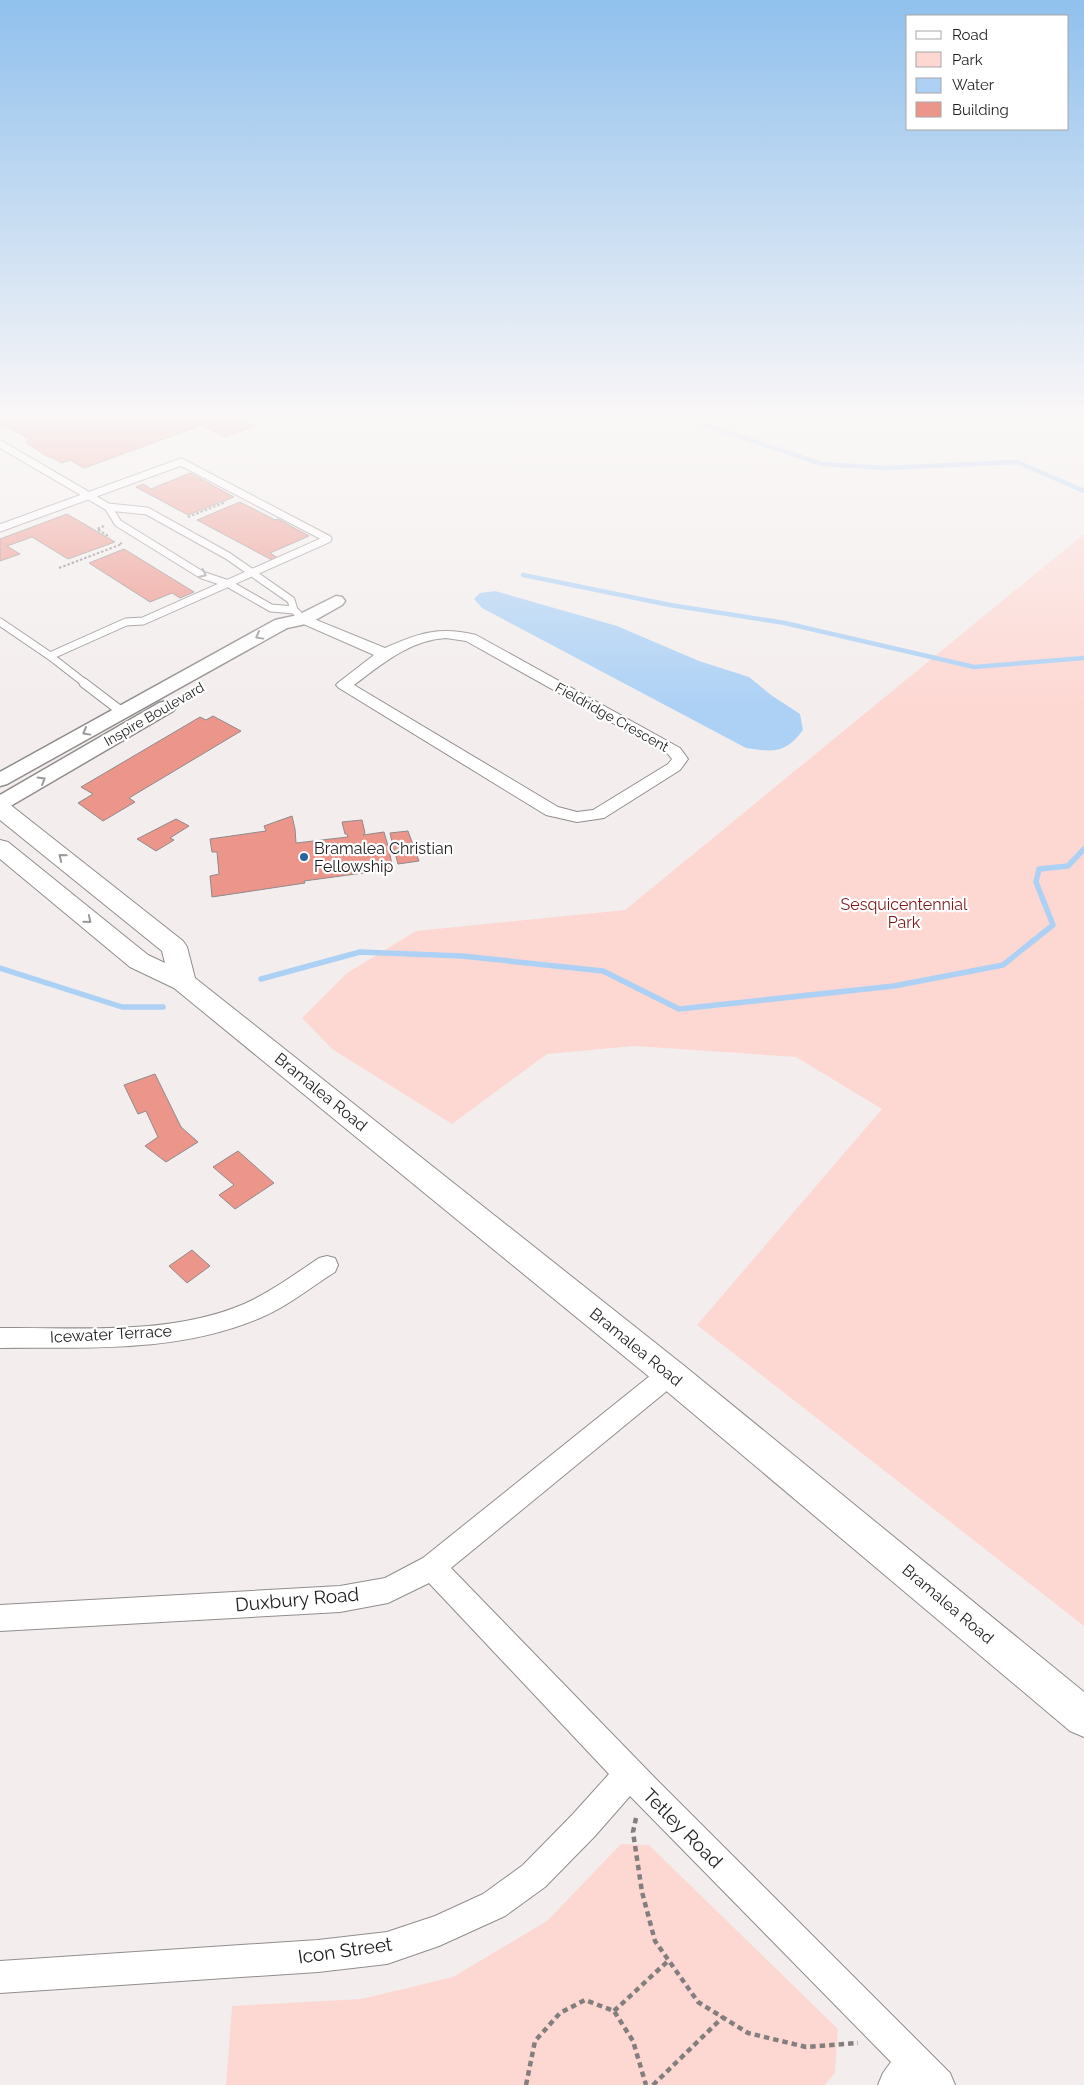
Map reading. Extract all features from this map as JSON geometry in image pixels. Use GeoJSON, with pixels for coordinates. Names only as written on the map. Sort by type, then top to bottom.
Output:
{"type":"FeatureCollection","features":[{"type":"Feature","properties":{"kind":"main road"},"geometry":{"type":"LineString","coordinates":[[0,806],[174,947],[183,982]]}},
{"type":"Feature","properties":{"kind":"main road","name":"Bramalea Road"},"geometry":{"type":"LineString","coordinates":[[0,847],[139,961],[183,982],[670,1374],[1084,1717]]}},
{"type":"Feature","properties":{"kind":"street","name":"Inspire Boulevard"},"geometry":{"type":"LineString","coordinates":[[0,780],[281,624],[336,601]]}},
{"type":"Feature","properties":{"kind":"street","name":"Inspire Boulevard"},"geometry":{"type":"LineString","coordinates":[[0,806],[296,631],[299,615]]}},
{"type":"Feature","properties":{"kind":"street"},"geometry":{"type":"LineString","coordinates":[[299,615],[385,654]]}},
{"type":"Feature","properties":{"kind":"street","name":"Fieldridge Crescent"},"geometry":{"type":"LineString","coordinates":[[451,632],[471,638],[674,751],[680,759],[674,767],[598,814],[577,817],[552,811],[344,685],[385,654],[427,635],[451,632]]}},
{"type":"Feature","properties":{"kind":"street","name":"Icewater Terrace"},"geometry":{"type":"LineString","coordinates":[[0,1338],[147,1335],[199,1328],[253,1311],[327,1265]]}},
{"type":"Feature","properties":{"kind":"street","name":"Duxbury Road"},"geometry":{"type":"LineString","coordinates":[[0,1618],[340,1599],[388,1590],[432,1567],[670,1374]]}},
{"type":"Feature","properties":{"kind":"street","name":"Tetley Road"},"geometry":{"type":"LineString","coordinates":[[432,1567],[901,2062],[938,2085]]}},
{"type":"Feature","properties":{"kind":"street","name":"Icon Street"},"geometry":{"type":"LineString","coordinates":[[0,1977],[318,1956],[387,1948],[439,1930],[494,1905],[534,1876],[584,1825],[636,1782]]}},
{"type":"Feature","properties":{"kind":"lane"},"geometry":{"type":"LineString","coordinates":[[0,528],[46,510]]}},
{"type":"Feature","properties":{"kind":"lane"},"geometry":{"type":"LineString","coordinates":[[110,510],[118,523],[202,575],[229,584],[271,608],[299,615]]}},
{"type":"Feature","properties":{"kind":"lane"},"geometry":{"type":"LineString","coordinates":[[140,510],[147,511],[228,556],[251,574],[291,600],[299,615]]}},
{"type":"Feature","properties":{"kind":"lane"},"geometry":{"type":"LineString","coordinates":[[50,656],[126,622],[143,621],[328,539],[273,510]]}},
{"type":"Feature","properties":{"kind":"lane"},"geometry":{"type":"LineString","coordinates":[[0,622],[50,656],[122,712]]}},
{"type":"Feature","properties":{"kind":"path"},"geometry":{"type":"LineString","coordinates":[[187,518],[206,510]]}},
{"type":"Feature","properties":{"kind":"path"},"geometry":{"type":"LineString","coordinates":[[636,1782],[633,1832],[642,1892],[655,1940],[698,2002],[748,2033],[806,2047],[901,2062]]}},
{"type":"Feature","properties":{"kind":"path"},"geometry":{"type":"LineString","coordinates":[[614,2011],[669,1960]]}},
{"type":"Feature","properties":{"kind":"path"},"geometry":{"type":"LineString","coordinates":[[526,2085],[536,2042],[560,2013],[585,2000],[614,2011],[633,2041],[646,2085]]}},
{"type":"Feature","properties":{"kind":"path"},"geometry":{"type":"LineString","coordinates":[[653,2085],[723,2017]]}},
{"type":"Feature","properties":{"kind":"green space","name":"Sesquicentennial Park"},"geometry":{"type":"Polygon","coordinates":[[[1084,534],[1084,1626],[697,1325],[882,1109],[796,1057],[634,1046],[547,1054],[452,1124],[332,1049],[302,1018],[347,973],[416,931],[625,910],[1084,534]]]}},
{"type":"Feature","properties":{"kind":"green space"},"geometry":{"type":"Polygon","coordinates":[[[621,1844],[649,1845],[838,2029],[835,2073],[825,2085],[226,2085],[232,2006],[361,1999],[453,1977],[547,1921],[621,1844]]]}},
{"type":"Feature","properties":{"kind":"water"},"geometry":{"type":"Polygon","coordinates":[[[495,591],[617,626],[699,661],[749,677],[771,695],[800,714],[803,730],[790,744],[778,750],[746,748],[482,608],[474,599],[480,593],[495,591]]]}},
{"type":"Feature","properties":{"kind":"building"},"geometry":{"type":"Polygon","coordinates":[[[179,510],[200,510],[188,515],[179,510]]]}},
{"type":"Feature","properties":{"kind":"building"},"geometry":{"type":"Polygon","coordinates":[[[220,510],[256,510],[275,520],[278,519],[309,536],[270,553],[278,558],[272,560],[197,520],[220,510]]]}},
{"type":"Feature","properties":{"kind":"building"},"geometry":{"type":"Polygon","coordinates":[[[67,514],[115,542],[68,559],[32,537],[7,546],[20,554],[0,561],[0,539],[67,514]]]}},
{"type":"Feature","properties":{"kind":"building"},"geometry":{"type":"Polygon","coordinates":[[[124,549],[194,592],[180,598],[172,593],[150,602],[89,563],[124,549]]]}},
{"type":"Feature","properties":{"kind":"building"},"geometry":{"type":"Polygon","coordinates":[[[213,716],[241,731],[129,798],[135,802],[103,821],[78,803],[93,794],[81,787],[200,717],[206,720],[213,716]]]}},
{"type":"Feature","properties":{"kind":"building","name":"Bramalea Christian Fellowship"},"geometry":{"type":"Polygon","coordinates":[[[292,816],[296,843],[348,837],[345,834],[342,822],[362,820],[365,833],[363,835],[384,832],[388,846],[393,846],[390,833],[408,831],[419,861],[398,864],[394,849],[389,850],[393,869],[304,881],[305,883],[212,897],[210,876],[219,874],[217,852],[212,852],[210,839],[266,831],[264,826],[292,816]]]}},
{"type":"Feature","properties":{"kind":"building"},"geometry":{"type":"Polygon","coordinates":[[[176,819],[189,826],[170,838],[174,840],[156,851],[137,839],[176,819]]]}},
{"type":"Feature","properties":{"kind":"building"},"geometry":{"type":"Polygon","coordinates":[[[155,1074],[181,1127],[198,1142],[166,1162],[145,1146],[158,1137],[146,1111],[138,1114],[124,1085],[155,1074]]]}},
{"type":"Feature","properties":{"kind":"building"},"geometry":{"type":"Polygon","coordinates":[[[238,1151],[274,1183],[235,1209],[219,1195],[234,1185],[213,1167],[238,1151]]]}},
{"type":"Feature","properties":{"kind":"building"},"geometry":{"type":"Polygon","coordinates":[[[192,1250],[210,1266],[187,1283],[169,1266],[192,1250]]]}},
{"type":"Feature","properties":{"kind":"waterway"},"geometry":{"type":"LineString","coordinates":[[523,575],[670,605],[785,623],[974,667],[1084,658]]}},
{"type":"Feature","properties":{"kind":"waterway"},"geometry":{"type":"LineString","coordinates":[[261,979],[360,952],[462,956],[603,971],[679,1009],[894,986],[1003,965],[1053,925],[1036,882],[1039,869],[1068,866],[1084,849]]}},
{"type":"Feature","properties":{"kind":"waterway"},"geometry":{"type":"LineString","coordinates":[[0,968],[122,1007],[163,1007]]}},
{"type":"Feature","properties":{"kind":"place","name":"Bramalea Christian Fellowship"},"geometry":{"type":"Point","coordinates":[304,857]}}]}
